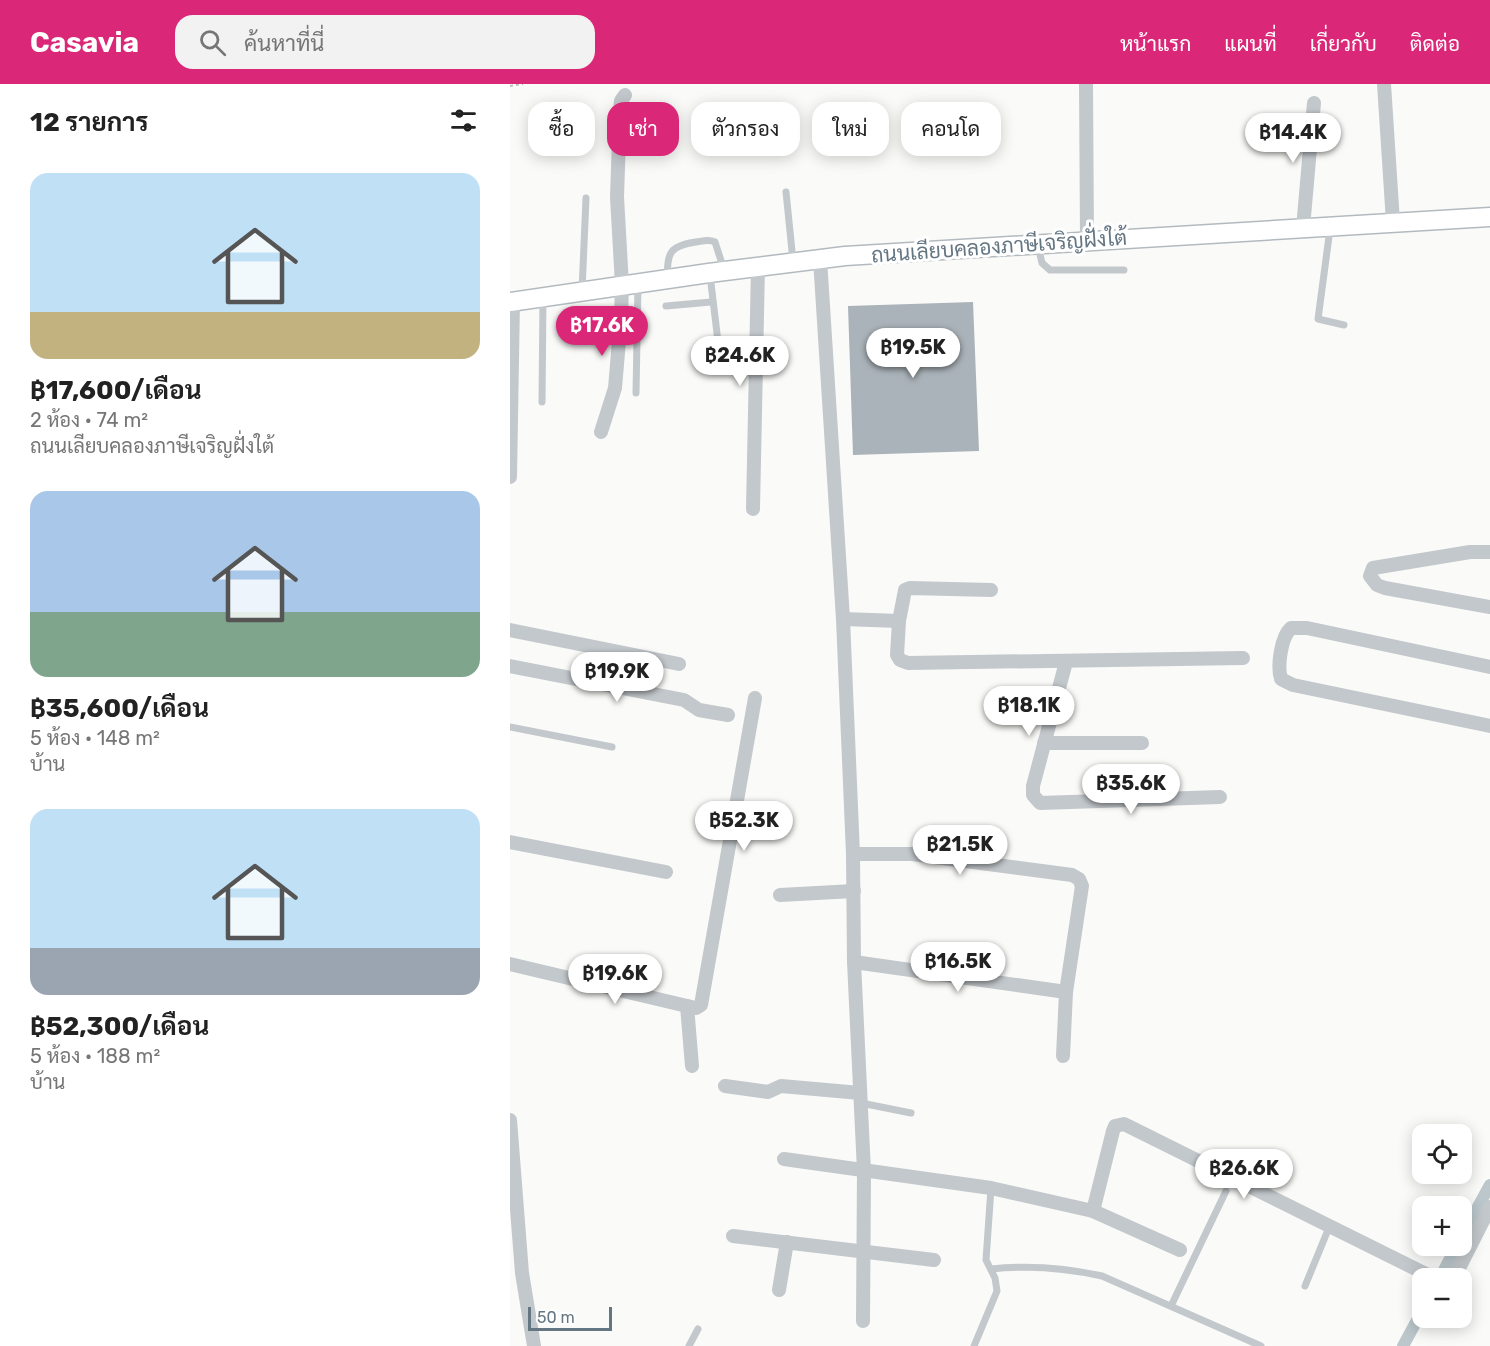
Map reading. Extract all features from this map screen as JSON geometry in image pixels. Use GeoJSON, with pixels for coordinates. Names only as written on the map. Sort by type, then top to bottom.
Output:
{"type":"FeatureCollection","features":[{"type":"Feature","properties":{"kind":"street"},"geometry":{"type":"LineString","coordinates":[[1086,84],[1087,240]]}},
{"type":"Feature","properties":{"kind":"street"},"geometry":{"type":"LineString","coordinates":[[1384,84],[1393,222]]}},
{"type":"Feature","properties":{"kind":"street"},"geometry":{"type":"LineString","coordinates":[[601,432],[615,388],[630,284],[616,197],[620,109],[625,95]]}},
{"type":"Feature","properties":{"kind":"street"},"geometry":{"type":"LineString","coordinates":[[1303,228],[1314,103]]}},
{"type":"Feature","properties":{"kind":"street","name":"ถนนเลียบคลองภาษีเจริญฝั่งใต้"},"geometry":{"type":"LineString","coordinates":[[512,302],[793,262],[1037,243],[1490,217]]}},
{"type":"Feature","properties":{"kind":"street"},"geometry":{"type":"LineString","coordinates":[[820,260],[843,619],[854,854],[854,963],[864,1171],[863,1321]]}},
{"type":"Feature","properties":{"kind":"street"},"geometry":{"type":"LineString","coordinates":[[753,508],[758,266]]}},
{"type":"Feature","properties":{"kind":"street"},"geometry":{"type":"LineString","coordinates":[[510,477],[512,302]]}},
{"type":"Feature","properties":{"kind":"street"},"geometry":{"type":"LineString","coordinates":[[1490,552],[1470,552],[1373,568],[1370,576],[1377,585],[1385,588],[1490,607]]}},
{"type":"Feature","properties":{"kind":"street"},"geometry":{"type":"LineString","coordinates":[[991,590],[910,588],[905,590],[899,621],[897,655],[900,660],[908,663],[1243,658]]}},
{"type":"Feature","properties":{"kind":"street"},"geometry":{"type":"LineString","coordinates":[[843,619],[899,621]]}},
{"type":"Feature","properties":{"kind":"street"},"geometry":{"type":"LineString","coordinates":[[1490,667],[1296,627],[1287,632],[1285,637],[1279,673],[1281,678],[1293,685],[1490,726]]}},
{"type":"Feature","properties":{"kind":"street"},"geometry":{"type":"LineString","coordinates":[[510,630],[679,664]]}},
{"type":"Feature","properties":{"kind":"street"},"geometry":{"type":"LineString","coordinates":[[1066,662],[1033,786],[1033,795],[1040,802],[1220,796]]}},
{"type":"Feature","properties":{"kind":"street"},"geometry":{"type":"LineString","coordinates":[[510,666],[684,700],[699,710],[728,715]]}},
{"type":"Feature","properties":{"kind":"street"},"geometry":{"type":"LineString","coordinates":[[510,964],[696,1008],[701,1005],[755,698]]}},
{"type":"Feature","properties":{"kind":"street"},"geometry":{"type":"LineString","coordinates":[[1044,743],[1142,743]]}},
{"type":"Feature","properties":{"kind":"street"},"geometry":{"type":"LineString","coordinates":[[510,842],[666,872]]}},
{"type":"Feature","properties":{"kind":"street"},"geometry":{"type":"LineString","coordinates":[[854,854],[912,854],[1072,875],[1079,879],[1082,886],[1066,992],[1062,1056]]}},
{"type":"Feature","properties":{"kind":"street"},"geometry":{"type":"LineString","coordinates":[[780,895],[854,891]]}},
{"type":"Feature","properties":{"kind":"street"},"geometry":{"type":"LineString","coordinates":[[854,963],[1066,992]]}},
{"type":"Feature","properties":{"kind":"street"},"geometry":{"type":"LineString","coordinates":[[687,1006],[692,1066]]}},
{"type":"Feature","properties":{"kind":"street"},"geometry":{"type":"LineString","coordinates":[[725,1086],[768,1092],[780,1086],[860,1098]]}},
{"type":"Feature","properties":{"kind":"street"},"geometry":{"type":"LineString","coordinates":[[510,1120],[522,1273],[534,1346]]}},
{"type":"Feature","properties":{"kind":"street"},"geometry":{"type":"LineString","coordinates":[[1093,1211],[1113,1131],[1115,1126],[1125,1124],[1414,1268]]}},
{"type":"Feature","properties":{"kind":"street"},"geometry":{"type":"LineString","coordinates":[[784,1159],[991,1188],[1093,1211],[1180,1250]]}},
{"type":"Feature","properties":{"kind":"street"},"geometry":{"type":"LineString","coordinates":[[1459,1268],[1490,1207]]}},
{"type":"Feature","properties":{"kind":"street"},"geometry":{"type":"LineString","coordinates":[[733,1236],[934,1260]]}},
{"type":"Feature","properties":{"kind":"street"},"geometry":{"type":"LineString","coordinates":[[779,1290],[787,1242]]}},
{"type":"Feature","properties":{"kind":"lane"},"geometry":{"type":"LineString","coordinates":[[786,192],[793,262]]}},
{"type":"Feature","properties":{"kind":"lane"},"geometry":{"type":"LineString","coordinates":[[582,291],[586,198]]}},
{"type":"Feature","properties":{"kind":"lane"},"geometry":{"type":"LineString","coordinates":[[1330,226],[1318,319],[1344,325]]}},
{"type":"Feature","properties":{"kind":"lane"},"geometry":{"type":"LineString","coordinates":[[667,279],[668,261],[674,247],[692,242],[711,240],[716,242],[717,272],[711,302],[719,350]]}},
{"type":"Feature","properties":{"kind":"lane"},"geometry":{"type":"LineString","coordinates":[[1037,243],[1042,263],[1050,270],[1124,270]]}},
{"type":"Feature","properties":{"kind":"lane"},"geometry":{"type":"LineString","coordinates":[[630,284],[636,393]]}},
{"type":"Feature","properties":{"kind":"lane"},"geometry":{"type":"LineString","coordinates":[[542,402],[543,297]]}},
{"type":"Feature","properties":{"kind":"lane"},"geometry":{"type":"LineString","coordinates":[[666,306],[711,302]]}},
{"type":"Feature","properties":{"kind":"lane"},"geometry":{"type":"LineString","coordinates":[[510,727],[612,747]]}},
{"type":"Feature","properties":{"kind":"lane"},"geometry":{"type":"LineString","coordinates":[[860,1098],[911,1113]]}},
{"type":"Feature","properties":{"kind":"lane"},"geometry":{"type":"LineString","coordinates":[[974,1346],[998,1291],[995,1278],[986,1260],[991,1188]]}},
{"type":"Feature","properties":{"kind":"lane"},"geometry":{"type":"LineString","coordinates":[[1171,1306],[1226,1191]]}},
{"type":"Feature","properties":{"kind":"lane"},"geometry":{"type":"LineString","coordinates":[[1305,1286],[1330,1226]]}},
{"type":"Feature","properties":{"kind":"lane"},"geometry":{"type":"LineString","coordinates":[[991,1269],[1035,1268],[1077,1271],[1102,1276],[1261,1346]]}},
{"type":"Feature","properties":{"kind":"lane"},"geometry":{"type":"LineString","coordinates":[[689,1346],[698,1329]]}},
{"type":"Feature","properties":{"kind":"path"},"geometry":{"type":"LineString","coordinates":[[510,86],[524,84]]}},
{"type":"Feature","properties":{"kind":"building"},"geometry":{"type":"Polygon","coordinates":[[[973,302],[979,451],[853,455],[848,306],[973,302]]]}},
{"type":"Feature","properties":{"kind":"waterway"},"geometry":{"type":"LineString","coordinates":[[1472,1218],[1490,1185]]}},
{"type":"Feature","properties":{"kind":"waterway"},"geometry":{"type":"LineString","coordinates":[[1445,1268],[1451,1256]]}},
{"type":"Feature","properties":{"kind":"waterway"},"geometry":{"type":"LineString","coordinates":[[1403,1346],[1413,1328]]}}]}
